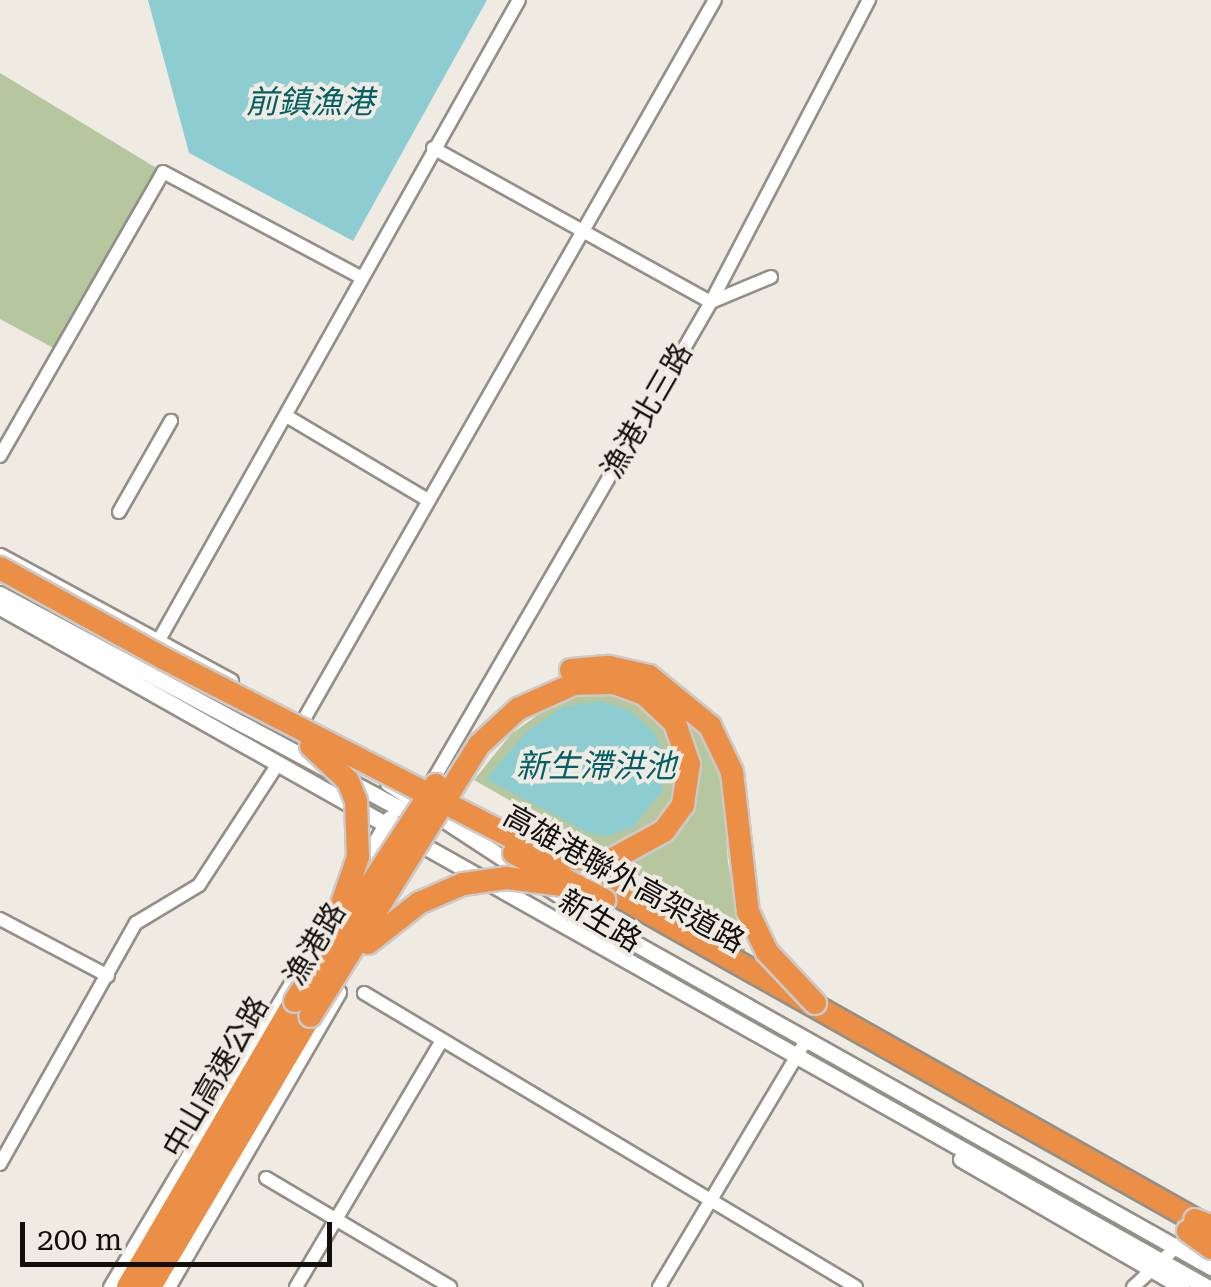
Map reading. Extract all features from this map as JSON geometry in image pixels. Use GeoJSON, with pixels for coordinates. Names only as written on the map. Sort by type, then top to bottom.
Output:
{"type":"FeatureCollection","features":[{"type":"Feature","properties":{"kind":"highway","name":"高雄港聯外高架道路"},"geometry":{"type":"LineString","coordinates":[[0,568],[534,848],[815,1003],[1186,1240]]}},
{"type":"Feature","properties":{"kind":"highway","name":"高雄港聯外高架道路"},"geometry":{"type":"LineString","coordinates":[[0,580],[305,732],[604,900],[1186,1240]]}},
{"type":"Feature","properties":{"kind":"highway"},"geometry":{"type":"LineString","coordinates":[[303,1008],[465,740],[535,684],[574,669],[608,667],[649,676],[710,726],[732,772],[748,912],[766,952],[815,1003]]}},
{"type":"Feature","properties":{"kind":"highway"},"geometry":{"type":"LineString","coordinates":[[303,1008],[479,745],[518,710],[574,684],[613,683],[644,694],[675,723],[690,764],[683,805],[674,818],[638,851],[611,860],[534,848]]}},
{"type":"Feature","properties":{"kind":"highway"},"geometry":{"type":"LineString","coordinates":[[303,1008],[344,904],[360,830],[348,781],[305,732]]}},
{"type":"Feature","properties":{"kind":"highway"},"geometry":{"type":"LineString","coordinates":[[303,1008],[381,927],[441,891],[506,878],[570,887],[604,900]]}},
{"type":"Feature","properties":{"kind":"highway","name":"中山高速公路"},"geometry":{"type":"LineString","coordinates":[[128,1287],[303,1008]]}},
{"type":"Feature","properties":{"kind":"highway","name":"中山高速公路"},"geometry":{"type":"LineString","coordinates":[[150,1287],[303,1008]]}},
{"type":"Feature","properties":{"kind":"highway"},"geometry":{"type":"LineString","coordinates":[[1186,1240],[1211,1246]]}},
{"type":"Feature","properties":{"kind":"street"},"geometry":{"type":"LineString","coordinates":[[136,680],[288,417],[359,276],[519,0]]}},
{"type":"Feature","properties":{"kind":"street"},"geometry":{"type":"LineString","coordinates":[[305,732],[426,499],[714,0]]}},
{"type":"Feature","properties":{"kind":"street","name":"漁港北三路"},"geometry":{"type":"LineString","coordinates":[[416,810],[710,302],[869,0]]}},
{"type":"Feature","properties":{"kind":"street"},"geometry":{"type":"LineString","coordinates":[[433,148],[710,302],[770,277]]}},
{"type":"Feature","properties":{"kind":"street"},"geometry":{"type":"LineString","coordinates":[[1,453],[163,172],[359,276]]}},
{"type":"Feature","properties":{"kind":"street"},"geometry":{"type":"LineString","coordinates":[[288,417],[426,499]]}},
{"type":"Feature","properties":{"kind":"street"},"geometry":{"type":"LineString","coordinates":[[119,512],[171,421]]}},
{"type":"Feature","properties":{"kind":"street","name":"新生路"},"geometry":{"type":"LineString","coordinates":[[0,556],[159,641],[305,732],[436,824],[800,1051]]}},
{"type":"Feature","properties":{"kind":"street","name":"新生路"},"geometry":{"type":"LineString","coordinates":[[0,594],[277,766],[389,820],[416,810]]}},
{"type":"Feature","properties":{"kind":"street","name":"新生路"},"geometry":{"type":"LineString","coordinates":[[0,607],[389,820],[420,849],[800,1051],[1186,1240],[1211,1268]]}},
{"type":"Feature","properties":{"kind":"street","name":"新生路"},"geometry":{"type":"LineString","coordinates":[[0,615],[136,680]]}},
{"type":"Feature","properties":{"kind":"street"},"geometry":{"type":"LineString","coordinates":[[0,1164],[136,923],[200,886],[277,766]]}},
{"type":"Feature","properties":{"kind":"street","name":"漁港路"},"geometry":{"type":"LineString","coordinates":[[110,1287],[389,820]]}},
{"type":"Feature","properties":{"kind":"street","name":"漁港路"},"geometry":{"type":"LineString","coordinates":[[167,1287],[436,824]]}},
{"type":"Feature","properties":{"kind":"street"},"geometry":{"type":"LineString","coordinates":[[0,919],[108,976]]}},
{"type":"Feature","properties":{"kind":"street"},"geometry":{"type":"LineString","coordinates":[[364,993],[856,1287]]}},
{"type":"Feature","properties":{"kind":"street"},"geometry":{"type":"LineString","coordinates":[[296,1287],[442,1040]]}},
{"type":"Feature","properties":{"kind":"street"},"geometry":{"type":"LineString","coordinates":[[659,1287],[800,1051]]}},
{"type":"Feature","properties":{"kind":"street"},"geometry":{"type":"LineString","coordinates":[[266,1178],[450,1287]]}},
{"type":"Feature","properties":{"kind":"street"},"geometry":{"type":"LineString","coordinates":[[1133,1287],[1186,1240]]}},
{"type":"Feature","properties":{"kind":"street","name":"新生路"},"geometry":{"type":"LineString","coordinates":[[1186,1240],[1211,1278]]}},
{"type":"Feature","properties":{"kind":"street","name":"新生路"},"geometry":{"type":"LineString","coordinates":[[1182,1287],[1186,1240]]}},
{"type":"Feature","properties":{"kind":"street","name":"新生路"},"geometry":{"type":"LineString","coordinates":[[1186,1240],[1207,1287]]}},
{"type":"Feature","properties":{"kind":"green space"},"geometry":{"type":"Polygon","coordinates":[[[0,73],[163,172],[59,351],[0,319],[0,73]]]}},
{"type":"Feature","properties":{"kind":"green space"},"geometry":{"type":"Polygon","coordinates":[[[615,688],[690,715],[722,781],[728,863],[746,955],[633,871],[474,780],[511,734],[559,700],[615,688]]]}},
{"type":"Feature","properties":{"kind":"water","name":"前鎮漁港"},"geometry":{"type":"Polygon","coordinates":[[[148,0],[487,0],[353,241],[189,153],[148,0]]]}},
{"type":"Feature","properties":{"kind":"water","name":"新生滯洪池"},"geometry":{"type":"Polygon","coordinates":[[[600,701],[629,710],[653,731],[666,757],[662,791],[633,827],[608,836],[591,834],[486,779],[527,731],[563,707],[600,701]]]}}]}
